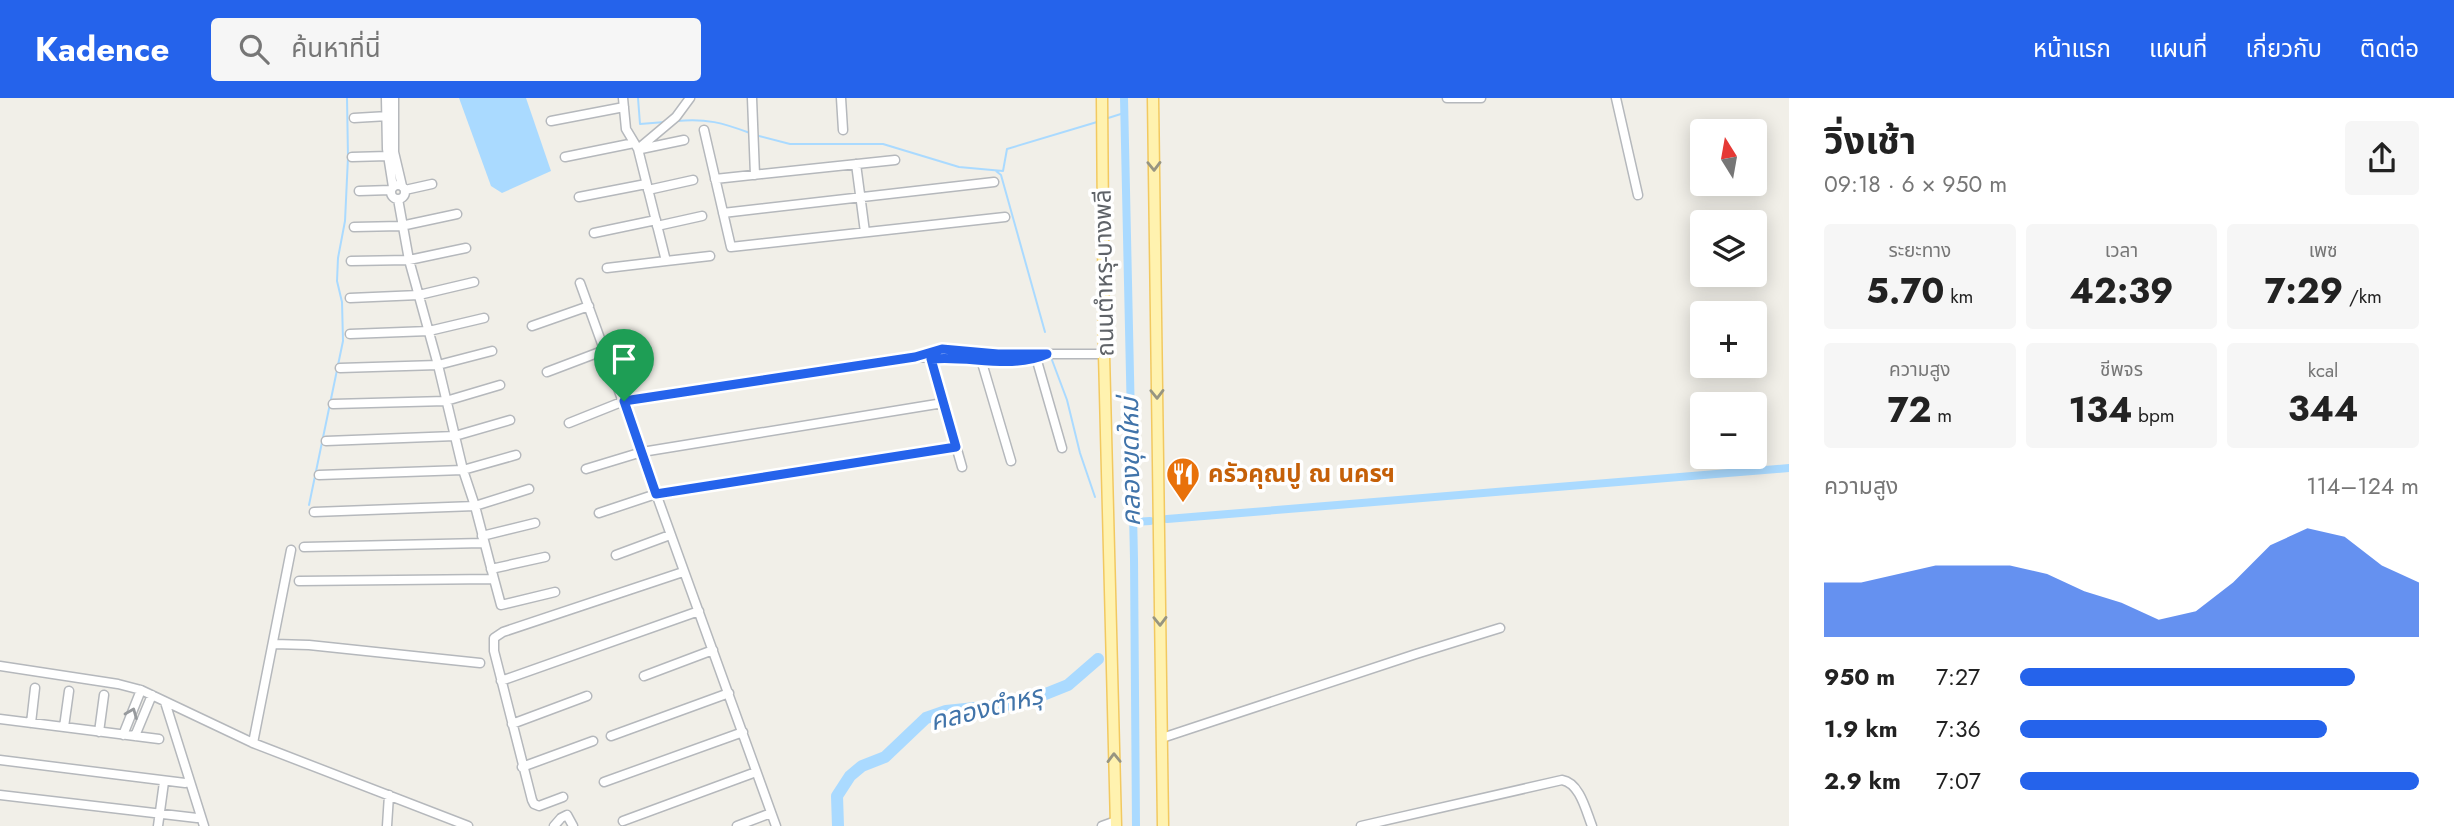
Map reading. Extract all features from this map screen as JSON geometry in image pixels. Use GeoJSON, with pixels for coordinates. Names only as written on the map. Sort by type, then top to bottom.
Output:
{"type":"FeatureCollection","features":[{"type":"Feature","properties":{"kind":"main road","name":"ถนนตำหรุ-บางพลี"},"geometry":{"type":"LineString","coordinates":[[1102,98],[1104,354],[1116,823]]}},
{"type":"Feature","properties":{"kind":"main road","name":"ถนนตำหรุ-บางพลี"},"geometry":{"type":"LineString","coordinates":[[1153,98],[1163,826]]}},
{"type":"Feature","properties":{"kind":"street"},"geometry":{"type":"LineString","coordinates":[[386,98],[398,188]]}},
{"type":"Feature","properties":{"kind":"street"},"geometry":{"type":"LineString","coordinates":[[394,98],[390,116],[388,156],[398,188],[404,196],[398,200],[401,226],[463,470],[501,606],[555,592]]}},
{"type":"Feature","properties":{"kind":"street"},"geometry":{"type":"LineString","coordinates":[[636,146],[661,131],[690,98]]}},
{"type":"Feature","properties":{"kind":"street"},"geometry":{"type":"LineString","coordinates":[[752,98],[755,175]]}},
{"type":"Feature","properties":{"kind":"street"},"geometry":{"type":"LineString","coordinates":[[841,98],[843,130]]}},
{"type":"Feature","properties":{"kind":"street"},"geometry":{"type":"LineString","coordinates":[[1153,98],[1160,98]]}},
{"type":"Feature","properties":{"kind":"street"},"geometry":{"type":"LineString","coordinates":[[1447,98],[1481,98]]}},
{"type":"Feature","properties":{"kind":"street"},"geometry":{"type":"LineString","coordinates":[[1616,98],[1638,195]]}},
{"type":"Feature","properties":{"kind":"street"},"geometry":{"type":"LineString","coordinates":[[551,121],[623,102],[626,129],[636,146],[666,261]]}},
{"type":"Feature","properties":{"kind":"street"},"geometry":{"type":"LineString","coordinates":[[354,118],[390,116]]}},
{"type":"Feature","properties":{"kind":"street"},"geometry":{"type":"LineString","coordinates":[[704,130],[731,247],[1005,217]]}},
{"type":"Feature","properties":{"kind":"street"},"geometry":{"type":"LineString","coordinates":[[565,157],[684,140]]}},
{"type":"Feature","properties":{"kind":"street"},"geometry":{"type":"LineString","coordinates":[[352,157],[388,156]]}},
{"type":"Feature","properties":{"kind":"street"},"geometry":{"type":"LineString","coordinates":[[715,179],[895,160]]}},
{"type":"Feature","properties":{"kind":"street"},"geometry":{"type":"LineString","coordinates":[[856,164],[865,232]]}},
{"type":"Feature","properties":{"kind":"street"},"geometry":{"type":"LineString","coordinates":[[579,197],[693,180]]}},
{"type":"Feature","properties":{"kind":"street"},"geometry":{"type":"LineString","coordinates":[[723,212],[994,182]]}},
{"type":"Feature","properties":{"kind":"street"},"geometry":{"type":"LineString","coordinates":[[359,191],[432,184]]}},
{"type":"Feature","properties":{"kind":"street"},"geometry":{"type":"LineString","coordinates":[[354,227],[401,226],[457,214]]}},
{"type":"Feature","properties":{"kind":"street"},"geometry":{"type":"LineString","coordinates":[[594,233],[702,216]]}},
{"type":"Feature","properties":{"kind":"street"},"geometry":{"type":"LineString","coordinates":[[351,261],[409,260],[466,248]]}},
{"type":"Feature","properties":{"kind":"street"},"geometry":{"type":"LineString","coordinates":[[607,268],[710,256]]}},
{"type":"Feature","properties":{"kind":"street"},"geometry":{"type":"LineString","coordinates":[[350,298],[419,295],[474,282]]}},
{"type":"Feature","properties":{"kind":"street"},"geometry":{"type":"LineString","coordinates":[[580,283],[776,826]]}},
{"type":"Feature","properties":{"kind":"street"},"geometry":{"type":"LineString","coordinates":[[531,326],[589,306]]}},
{"type":"Feature","properties":{"kind":"street"},"geometry":{"type":"LineString","coordinates":[[350,334],[429,331],[484,318]]}},
{"type":"Feature","properties":{"kind":"street"},"geometry":{"type":"LineString","coordinates":[[547,372],[605,350]]}},
{"type":"Feature","properties":{"kind":"street"},"geometry":{"type":"LineString","coordinates":[[341,368],[438,365],[492,351]]}},
{"type":"Feature","properties":{"kind":"street"},"geometry":{"type":"LineString","coordinates":[[569,423],[624,401],[930,355],[981,356],[1003,362],[1047,354],[1104,354]]}},
{"type":"Feature","properties":{"kind":"street"},"geometry":{"type":"LineString","coordinates":[[930,355],[961,467]]}},
{"type":"Feature","properties":{"kind":"street"},"geometry":{"type":"LineString","coordinates":[[981,356],[1011,460]]}},
{"type":"Feature","properties":{"kind":"street"},"geometry":{"type":"LineString","coordinates":[[1036,356],[1062,449]]}},
{"type":"Feature","properties":{"kind":"street"},"geometry":{"type":"LineString","coordinates":[[333,404],[446,401],[500,385]]}},
{"type":"Feature","properties":{"kind":"street"},"geometry":{"type":"LineString","coordinates":[[586,469],[642,452],[943,402]]}},
{"type":"Feature","properties":{"kind":"street"},"geometry":{"type":"LineString","coordinates":[[326,441],[455,436],[510,420]]}},
{"type":"Feature","properties":{"kind":"street"},"geometry":{"type":"LineString","coordinates":[[599,513],[656,494],[956,447]]}},
{"type":"Feature","properties":{"kind":"street"},"geometry":{"type":"LineString","coordinates":[[319,475],[463,470],[516,455]]}},
{"type":"Feature","properties":{"kind":"street"},"geometry":{"type":"LineString","coordinates":[[314,512],[475,506],[529,489]]}},
{"type":"Feature","properties":{"kind":"street"},"geometry":{"type":"LineString","coordinates":[[304,547],[482,539],[535,523]]}},
{"type":"Feature","properties":{"kind":"street"},"geometry":{"type":"LineString","coordinates":[[616,555],[670,535]]}},
{"type":"Feature","properties":{"kind":"street"},"geometry":{"type":"LineString","coordinates":[[253,743],[292,550]]}},
{"type":"Feature","properties":{"kind":"street"},"geometry":{"type":"LineString","coordinates":[[491,569],[545,557]]}},
{"type":"Feature","properties":{"kind":"street"},"geometry":{"type":"LineString","coordinates":[[563,797],[539,806],[534,804],[501,681],[492,643],[494,638],[503,632],[683,572]]}},
{"type":"Feature","properties":{"kind":"street"},"geometry":{"type":"LineString","coordinates":[[299,582],[494,579]]}},
{"type":"Feature","properties":{"kind":"street"},"geometry":{"type":"LineString","coordinates":[[501,681],[699,611]]}},
{"type":"Feature","properties":{"kind":"street"},"geometry":{"type":"LineString","coordinates":[[1162,738],[1416,653],[1500,628]]}},
{"type":"Feature","properties":{"kind":"street"},"geometry":{"type":"LineString","coordinates":[[274,644],[309,645],[480,663]]}},
{"type":"Feature","properties":{"kind":"street"},"geometry":{"type":"LineString","coordinates":[[644,676],[713,650]]}},
{"type":"Feature","properties":{"kind":"street"},"geometry":{"type":"LineString","coordinates":[[0,666],[141,690],[253,743],[468,826]]}},
{"type":"Feature","properties":{"kind":"street"},"geometry":{"type":"LineString","coordinates":[[31,723],[35,688]]}},
{"type":"Feature","properties":{"kind":"street"},"geometry":{"type":"LineString","coordinates":[[123,735],[141,690]]}},
{"type":"Feature","properties":{"kind":"street"},"geometry":{"type":"LineString","coordinates":[[65,727],[69,691]]}},
{"type":"Feature","properties":{"kind":"street"},"geometry":{"type":"LineString","coordinates":[[611,736],[729,693]]}},
{"type":"Feature","properties":{"kind":"street"},"geometry":{"type":"LineString","coordinates":[[99,732],[104,695]]}},
{"type":"Feature","properties":{"kind":"street"},"geometry":{"type":"LineString","coordinates":[[135,736],[152,695]]}},
{"type":"Feature","properties":{"kind":"street"},"geometry":{"type":"LineString","coordinates":[[512,724],[587,696]]}},
{"type":"Feature","properties":{"kind":"street"},"geometry":{"type":"LineString","coordinates":[[165,702],[204,826]]}},
{"type":"Feature","properties":{"kind":"street"},"geometry":{"type":"LineString","coordinates":[[0,719],[159,739]]}},
{"type":"Feature","properties":{"kind":"street"},"geometry":{"type":"LineString","coordinates":[[604,782],[743,732]]}},
{"type":"Feature","properties":{"kind":"street"},"geometry":{"type":"LineString","coordinates":[[522,767],[593,741]]}},
{"type":"Feature","properties":{"kind":"street"},"geometry":{"type":"LineString","coordinates":[[0,760],[185,783]]}},
{"type":"Feature","properties":{"kind":"street"},"geometry":{"type":"LineString","coordinates":[[623,821],[756,772]]}},
{"type":"Feature","properties":{"kind":"street"},"geometry":{"type":"LineString","coordinates":[[1362,826],[1562,780],[1568,781],[1576,789],[1592,826]]}},
{"type":"Feature","properties":{"kind":"street"},"geometry":{"type":"LineString","coordinates":[[158,826],[164,782]]}},
{"type":"Feature","properties":{"kind":"street"},"geometry":{"type":"LineString","coordinates":[[0,795],[197,818]]}},
{"type":"Feature","properties":{"kind":"street"},"geometry":{"type":"LineString","coordinates":[[387,826],[389,795]]}},
{"type":"Feature","properties":{"kind":"street"},"geometry":{"type":"LineString","coordinates":[[737,826],[771,813]]}},
{"type":"Feature","properties":{"kind":"street"},"geometry":{"type":"LineString","coordinates":[[554,826],[567,816],[573,826]]}},
{"type":"Feature","properties":{"kind":"street"},"geometry":{"type":"LineString","coordinates":[[1102,826],[1116,823]]}},
{"type":"Feature","properties":{"kind":"water"},"geometry":{"type":"Polygon","coordinates":[[[459,98],[526,98],[551,171],[502,193],[491,186],[459,98]]]}},
{"type":"Feature","properties":{"kind":"waterway"},"geometry":{"type":"LineString","coordinates":[[338,365],[343,341],[342,302],[337,281],[345,221],[347,98]]}},
{"type":"Feature","properties":{"kind":"waterway"},"geometry":{"type":"LineString","coordinates":[[638,98],[640,124],[665,122]]}},
{"type":"Feature","properties":{"kind":"waterway","name":"คลองขุดใหม่"},"geometry":{"type":"LineString","coordinates":[[1124,98],[1134,559],[1136,826]]}},
{"type":"Feature","properties":{"kind":"waterway"},"geometry":{"type":"LineString","coordinates":[[1105,119],[1124,113]]}},
{"type":"Feature","properties":{"kind":"waterway"},"geometry":{"type":"LineString","coordinates":[[677,121],[714,122],[750,133]]}},
{"type":"Feature","properties":{"kind":"waterway"},"geometry":{"type":"LineString","coordinates":[[755,135],[790,144],[883,144],[959,167],[1003,171],[1007,149],[1097,122]]}},
{"type":"Feature","properties":{"kind":"waterway"},"geometry":{"type":"LineString","coordinates":[[996,171],[1001,175],[1045,332]]}},
{"type":"Feature","properties":{"kind":"waterway"},"geometry":{"type":"LineString","coordinates":[[1052,360],[1067,400],[1080,453],[1095,497]]}},
{"type":"Feature","properties":{"kind":"waterway"},"geometry":{"type":"LineString","coordinates":[[309,505],[337,370]]}},
{"type":"Feature","properties":{"kind":"waterway"},"geometry":{"type":"LineString","coordinates":[[1167,519],[1789,468]]}},
{"type":"Feature","properties":{"kind":"waterway"},"geometry":{"type":"LineString","coordinates":[[1134,522],[1150,521]]}},
{"type":"Feature","properties":{"kind":"waterway","name":"คลองตำหรุ"},"geometry":{"type":"LineString","coordinates":[[838,826],[837,796],[850,776],[862,766],[885,757],[926,718],[946,711],[1023,703],[1068,685],[1098,659]]}},
{"type":"Feature","properties":{"kind":"place","name":"ครัวคุณปู ณ นครฯ"},"geometry":{"type":"Point","coordinates":[1183,504]}},
{"type":"Feature","properties":{"kind":"route"},"geometry":{"type":"LineString","coordinates":[[942,349],[998,354],[1047,354],[1037,359],[1003,362],[956,357],[931,359],[956,447],[656,494],[624,401],[915,357],[942,349]]}}]}
